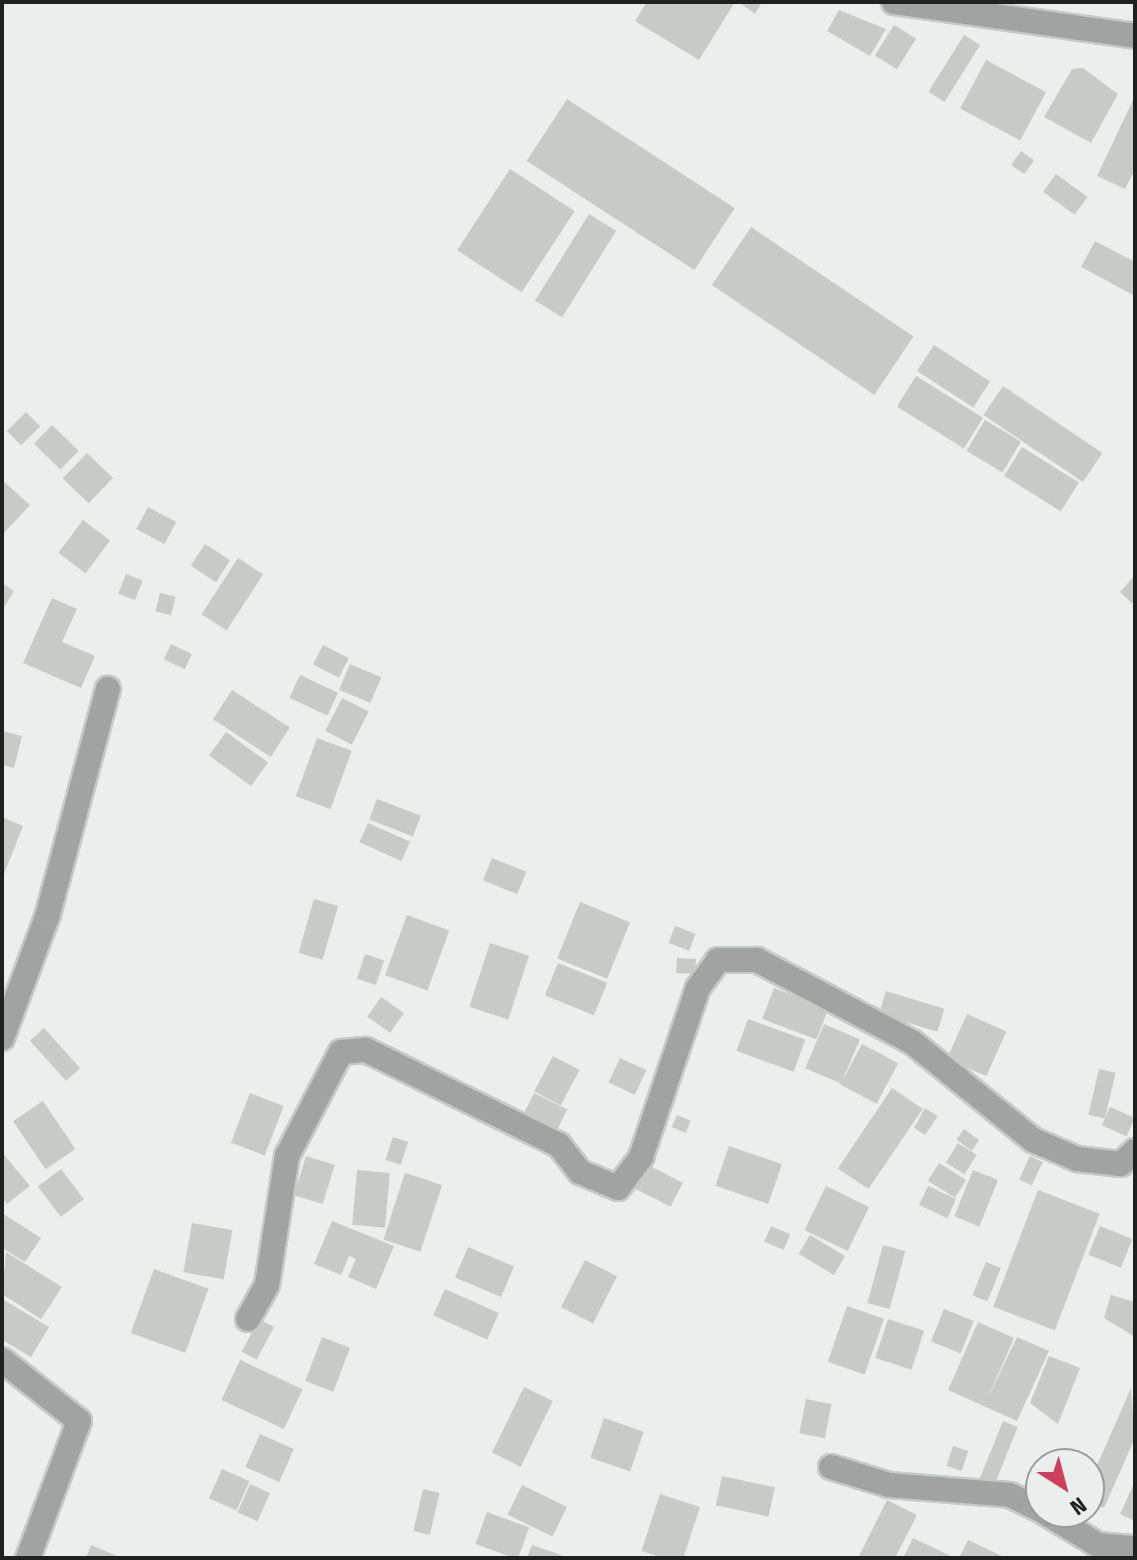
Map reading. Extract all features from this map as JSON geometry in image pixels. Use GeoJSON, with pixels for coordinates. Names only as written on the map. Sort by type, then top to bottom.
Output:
{"type":"FeatureCollection","features":[{"type":"Feature","properties":{"kind":"street"},"geometry":{"type":"LineString","coordinates":[[894,2],[1135,36]]}},
{"type":"Feature","properties":{"kind":"street"},"geometry":{"type":"LineString","coordinates":[[2,1038],[48,914],[108,689]]}},
{"type":"Feature","properties":{"kind":"street"},"geometry":{"type":"LineString","coordinates":[[248,1319],[267,1285],[287,1156],[341,1052],[366,1050],[559,1145],[580,1172],[618,1188],[641,1157],[698,988],[718,960],[757,960],[912,1042],[1033,1140],[1077,1159],[1130,1163]]}},
{"type":"Feature","properties":{"kind":"street"},"geometry":{"type":"LineString","coordinates":[[2,1360],[79,1421],[28,1558]]}},
{"type":"Feature","properties":{"kind":"street"},"geometry":{"type":"LineString","coordinates":[[831,1467],[889,1485],[1010,1495],[1025,1502]]}},
{"type":"Feature","properties":{"kind":"street"},"geometry":{"type":"LineString","coordinates":[[1070,1528],[1098,1545],[1135,1548]]}},
{"type":"Feature","properties":{"kind":"building"},"geometry":{"type":"Polygon","coordinates":[[[647,2],[735,2],[699,60],[635,21],[647,2]]]}},
{"type":"Feature","properties":{"kind":"building"},"geometry":{"type":"Polygon","coordinates":[[[739,2],[762,2],[755,14],[739,2]]]}},
{"type":"Feature","properties":{"kind":"building"},"geometry":{"type":"Polygon","coordinates":[[[839,10],[886,29],[870,56],[827,31],[839,10]]]}},
{"type":"Feature","properties":{"kind":"building"},"geometry":{"type":"Polygon","coordinates":[[[894,25],[916,39],[897,69],[875,56],[894,25]]]}},
{"type":"Feature","properties":{"kind":"building"},"geometry":{"type":"Polygon","coordinates":[[[964,35],[980,45],[945,102],[928,92],[964,35]]]}},
{"type":"Feature","properties":{"kind":"building"},"geometry":{"type":"Polygon","coordinates":[[[986,60],[1046,92],[1020,140],[960,109],[986,60]]]}},
{"type":"Feature","properties":{"kind":"building"},"geometry":{"type":"Polygon","coordinates":[[[1083,68],[1118,94],[1091,143],[1044,117],[1072,69],[1083,68]]]}},
{"type":"Feature","properties":{"kind":"building"},"geometry":{"type":"Polygon","coordinates":[[[1135,96],[1135,169],[1125,189],[1097,176],[1135,96]]]}},
{"type":"Feature","properties":{"kind":"building"},"geometry":{"type":"Polygon","coordinates":[[[567,99],[735,208],[694,270],[527,161],[567,99]]]}},
{"type":"Feature","properties":{"kind":"building"},"geometry":{"type":"Polygon","coordinates":[[[1021,151],[1034,160],[1024,174],[1011,165],[1021,151]]]}},
{"type":"Feature","properties":{"kind":"building"},"geometry":{"type":"Polygon","coordinates":[[[510,169],[575,211],[522,292],[457,250],[510,169]]]}},
{"type":"Feature","properties":{"kind":"building"},"geometry":{"type":"Polygon","coordinates":[[[1056,174],[1088,197],[1075,215],[1043,192],[1056,174]]]}},
{"type":"Feature","properties":{"kind":"building"},"geometry":{"type":"Polygon","coordinates":[[[589,214],[616,231],[562,317],[535,301],[589,214]]]}},
{"type":"Feature","properties":{"kind":"building"},"geometry":{"type":"Polygon","coordinates":[[[751,227],[913,337],[874,395],[712,285],[751,227]]]}},
{"type":"Feature","properties":{"kind":"building"},"geometry":{"type":"Polygon","coordinates":[[[1095,241],[1135,262],[1135,296],[1081,267],[1095,241]]]}},
{"type":"Feature","properties":{"kind":"building"},"geometry":{"type":"Polygon","coordinates":[[[934,345],[990,381],[973,407],[917,371],[934,345]]]}},
{"type":"Feature","properties":{"kind":"building"},"geometry":{"type":"Polygon","coordinates":[[[916,376],[983,418],[964,448],[897,407],[916,376]]]}},
{"type":"Feature","properties":{"kind":"building"},"geometry":{"type":"Polygon","coordinates":[[[1003,386],[1102,453],[1083,482],[983,415],[1003,386]]]}},
{"type":"Feature","properties":{"kind":"building"},"geometry":{"type":"Polygon","coordinates":[[[26,412],[40,426],[21,445],[7,431],[26,412]]]}},
{"type":"Feature","properties":{"kind":"building"},"geometry":{"type":"Polygon","coordinates":[[[985,420],[1021,442],[1002,472],[966,451],[985,420]]]}},
{"type":"Feature","properties":{"kind":"building"},"geometry":{"type":"Polygon","coordinates":[[[52,425],[79,451],[61,469],[34,444],[52,425]]]}},
{"type":"Feature","properties":{"kind":"building"},"geometry":{"type":"Polygon","coordinates":[[[1022,447],[1079,483],[1061,511],[1004,476],[1022,447]]]}},
{"type":"Feature","properties":{"kind":"building"},"geometry":{"type":"Polygon","coordinates":[[[87,453],[113,478],[89,503],[63,478],[87,453]]]}},
{"type":"Feature","properties":{"kind":"building"},"geometry":{"type":"Polygon","coordinates":[[[2,480],[30,505],[4,533],[2,531],[2,480]]]}},
{"type":"Feature","properties":{"kind":"building"},"geometry":{"type":"Polygon","coordinates":[[[148,507],[176,522],[165,544],[136,529],[148,507]]]}},
{"type":"Feature","properties":{"kind":"building"},"geometry":{"type":"Polygon","coordinates":[[[83,520],[110,540],[85,573],[58,553],[83,520]]]}},
{"type":"Feature","properties":{"kind":"building"},"geometry":{"type":"Polygon","coordinates":[[[205,544],[230,560],[216,582],[191,566],[205,544]]]}},
{"type":"Feature","properties":{"kind":"building"},"geometry":{"type":"Polygon","coordinates":[[[238,558],[263,574],[227,631],[202,614],[238,558]]]}},
{"type":"Feature","properties":{"kind":"building"},"geometry":{"type":"Polygon","coordinates":[[[126,574],[143,581],[135,600],[118,593],[126,574]]]}},
{"type":"Feature","properties":{"kind":"building"},"geometry":{"type":"Polygon","coordinates":[[[1135,575],[1135,606],[1120,592],[1135,575]]]}},
{"type":"Feature","properties":{"kind":"building"},"geometry":{"type":"Polygon","coordinates":[[[2,583],[14,591],[2,610],[2,583]]]}},
{"type":"Feature","properties":{"kind":"building"},"geometry":{"type":"Polygon","coordinates":[[[160,593],[176,597],[171,615],[155,611],[160,593]]]}},
{"type":"Feature","properties":{"kind":"building"},"geometry":{"type":"Polygon","coordinates":[[[52,598],[77,609],[62,642],[95,656],[81,688],[23,663],[52,598]]]}},
{"type":"Feature","properties":{"kind":"building"},"geometry":{"type":"Polygon","coordinates":[[[171,644],[192,654],[185,669],[164,659],[171,644]]]}},
{"type":"Feature","properties":{"kind":"building"},"geometry":{"type":"Polygon","coordinates":[[[323,645],[349,658],[339,678],[313,665],[323,645]]]}},
{"type":"Feature","properties":{"kind":"building"},"geometry":{"type":"Polygon","coordinates":[[[350,664],[381,677],[370,703],[339,690],[350,664]]]}},
{"type":"Feature","properties":{"kind":"building"},"geometry":{"type":"Polygon","coordinates":[[[300,675],[338,693],[327,715],[289,698],[300,675]]]}},
{"type":"Feature","properties":{"kind":"building"},"geometry":{"type":"Polygon","coordinates":[[[232,690],[290,728],[271,757],[213,719],[232,690]]]}},
{"type":"Feature","properties":{"kind":"building"},"geometry":{"type":"Polygon","coordinates":[[[342,698],[369,712],[352,745],[325,731],[342,698]]]}},
{"type":"Feature","properties":{"kind":"building"},"geometry":{"type":"Polygon","coordinates":[[[2,731],[22,736],[14,768],[2,765],[2,731]]]}},
{"type":"Feature","properties":{"kind":"building"},"geometry":{"type":"Polygon","coordinates":[[[226,732],[268,763],[251,786],[209,755],[226,732]]]}},
{"type":"Feature","properties":{"kind":"building"},"geometry":{"type":"Polygon","coordinates":[[[317,738],[352,751],[331,809],[296,796],[317,738]]]}},
{"type":"Feature","properties":{"kind":"building"},"geometry":{"type":"Polygon","coordinates":[[[377,799],[421,816],[413,836],[369,820],[377,799]]]}},
{"type":"Feature","properties":{"kind":"building"},"geometry":{"type":"Polygon","coordinates":[[[2,817],[23,826],[2,879],[2,817]]]}},
{"type":"Feature","properties":{"kind":"building"},"geometry":{"type":"Polygon","coordinates":[[[368,823],[410,842],[401,861],[359,842],[368,823]]]}},
{"type":"Feature","properties":{"kind":"building"},"geometry":{"type":"Polygon","coordinates":[[[492,858],[526,872],[517,894],[483,880],[492,858]]]}},
{"type":"Feature","properties":{"kind":"building"},"geometry":{"type":"Polygon","coordinates":[[[314,899],[338,906],[323,960],[299,953],[314,899]]]}},
{"type":"Feature","properties":{"kind":"building"},"geometry":{"type":"Polygon","coordinates":[[[580,902],[630,922],[607,979],[557,959],[580,902]]]}},
{"type":"Feature","properties":{"kind":"building"},"geometry":{"type":"Polygon","coordinates":[[[407,915],[449,930],[427,991],[385,975],[407,915]]]}},
{"type":"Feature","properties":{"kind":"building"},"geometry":{"type":"Polygon","coordinates":[[[675,926],[696,934],[689,951],[669,943],[675,926]]]}},
{"type":"Feature","properties":{"kind":"building"},"geometry":{"type":"Polygon","coordinates":[[[490,943],[529,956],[508,1019],[469,1007],[490,943]]]}},
{"type":"Feature","properties":{"kind":"building"},"geometry":{"type":"Polygon","coordinates":[[[365,954],[384,960],[376,985],[357,979],[365,954]]]}},
{"type":"Feature","properties":{"kind":"building"},"geometry":{"type":"Polygon","coordinates":[[[677,958],[696,959],[695,974],[676,973],[677,958]]]}},
{"type":"Feature","properties":{"kind":"building"},"geometry":{"type":"Polygon","coordinates":[[[558,963],[607,983],[594,1015],[545,995],[558,963]]]}},
{"type":"Feature","properties":{"kind":"building"},"geometry":{"type":"Polygon","coordinates":[[[774,988],[828,1009],[816,1040],[762,1019],[774,988]]]}},
{"type":"Feature","properties":{"kind":"building"},"geometry":{"type":"Polygon","coordinates":[[[886,991],[944,1009],[937,1032],[879,1014],[886,991]]]}},
{"type":"Feature","properties":{"kind":"building"},"geometry":{"type":"Polygon","coordinates":[[[381,997],[404,1013],[390,1033],[367,1017],[381,997]]]}},
{"type":"Feature","properties":{"kind":"building"},"geometry":{"type":"Polygon","coordinates":[[[967,1014],[1006,1031],[986,1076],[947,1059],[967,1014]]]}},
{"type":"Feature","properties":{"kind":"building"},"geometry":{"type":"Polygon","coordinates":[[[748,1019],[805,1040],[794,1072],[736,1051],[748,1019]]]}},
{"type":"Feature","properties":{"kind":"building"},"geometry":{"type":"Polygon","coordinates":[[[824,1024],[860,1039],[841,1083],[805,1068],[824,1024]]]}},
{"type":"Feature","properties":{"kind":"building"},"geometry":{"type":"Polygon","coordinates":[[[44,1028],[80,1068],[66,1081],[30,1041],[44,1028]]]}},
{"type":"Feature","properties":{"kind":"building"},"geometry":{"type":"Polygon","coordinates":[[[862,1044],[898,1063],[877,1104],[840,1085],[862,1044]]]}},
{"type":"Feature","properties":{"kind":"building"},"geometry":{"type":"Polygon","coordinates":[[[553,1056],[579,1070],[561,1105],[534,1091],[553,1056]]]}},
{"type":"Feature","properties":{"kind":"building"},"geometry":{"type":"Polygon","coordinates":[[[620,1058],[646,1070],[635,1095],[609,1082],[620,1058]]]}},
{"type":"Feature","properties":{"kind":"building"},"geometry":{"type":"Polygon","coordinates":[[[1099,1069],[1116,1073],[1105,1119],[1088,1115],[1099,1069]]]}},
{"type":"Feature","properties":{"kind":"building"},"geometry":{"type":"Polygon","coordinates":[[[892,1088],[923,1109],[868,1189],[838,1168],[892,1088]]]}},
{"type":"Feature","properties":{"kind":"building"},"geometry":{"type":"Polygon","coordinates":[[[250,1093],[284,1106],[265,1155],[231,1142],[250,1093]]]}},
{"type":"Feature","properties":{"kind":"building"},"geometry":{"type":"Polygon","coordinates":[[[534,1093],[567,1109],[558,1129],[524,1113],[534,1093]]]}},
{"type":"Feature","properties":{"kind":"building"},"geometry":{"type":"Polygon","coordinates":[[[43,1101],[75,1149],[46,1169],[13,1121],[43,1101]]]}},
{"type":"Feature","properties":{"kind":"building"},"geometry":{"type":"Polygon","coordinates":[[[1110,1107],[1135,1118],[1127,1136],[1102,1125],[1110,1107]]]}},
{"type":"Feature","properties":{"kind":"building"},"geometry":{"type":"Polygon","coordinates":[[[925,1108],[938,1116],[925,1135],[914,1128],[925,1108]]]}},
{"type":"Feature","properties":{"kind":"building"},"geometry":{"type":"Polygon","coordinates":[[[677,1115],[691,1121],[686,1133],[672,1127],[677,1115]]]}},
{"type":"Feature","properties":{"kind":"building"},"geometry":{"type":"Polygon","coordinates":[[[964,1129],[979,1140],[972,1151],[956,1140],[964,1129]]]}},
{"type":"Feature","properties":{"kind":"building"},"geometry":{"type":"Polygon","coordinates":[[[393,1137],[408,1142],[401,1165],[386,1160],[393,1137]]]}},
{"type":"Feature","properties":{"kind":"building"},"geometry":{"type":"Polygon","coordinates":[[[958,1143],[977,1155],[964,1174],[946,1163],[958,1143]]]}},
{"type":"Feature","properties":{"kind":"building"},"geometry":{"type":"Polygon","coordinates":[[[729,1146],[782,1164],[768,1204],[715,1186],[729,1146]]]}},
{"type":"Feature","properties":{"kind":"building"},"geometry":{"type":"Polygon","coordinates":[[[2,1152],[30,1186],[7,1204],[2,1198],[2,1152]]]}},
{"type":"Feature","properties":{"kind":"building"},"geometry":{"type":"Polygon","coordinates":[[[306,1156],[335,1165],[323,1204],[294,1195],[306,1156]]]}},
{"type":"Feature","properties":{"kind":"building"},"geometry":{"type":"Polygon","coordinates":[[[1030,1156],[1043,1162],[1032,1185],[1019,1180],[1030,1156]]]}},
{"type":"Feature","properties":{"kind":"building"},"geometry":{"type":"Polygon","coordinates":[[[939,1163],[966,1180],[955,1198],[928,1181],[939,1163]]]}},
{"type":"Feature","properties":{"kind":"building"},"geometry":{"type":"Polygon","coordinates":[[[648,1165],[683,1183],[670,1207],[636,1189],[648,1165]]]}},
{"type":"Feature","properties":{"kind":"building"},"geometry":{"type":"Polygon","coordinates":[[[61,1169],[84,1199],[61,1217],[38,1186],[61,1169]]]}},
{"type":"Feature","properties":{"kind":"building"},"geometry":{"type":"Polygon","coordinates":[[[357,1170],[390,1173],[385,1228],[352,1225],[357,1170]]]}},
{"type":"Feature","properties":{"kind":"building"},"geometry":{"type":"Polygon","coordinates":[[[973,1170],[998,1180],[979,1226],[954,1216],[973,1170]]]}},
{"type":"Feature","properties":{"kind":"building"},"geometry":{"type":"Polygon","coordinates":[[[405,1173],[442,1185],[420,1252],[383,1240],[405,1173]]]}},
{"type":"Feature","properties":{"kind":"building"},"geometry":{"type":"Polygon","coordinates":[[[826,1186],[869,1207],[848,1251],[805,1230],[826,1186]]]}},
{"type":"Feature","properties":{"kind":"building"},"geometry":{"type":"Polygon","coordinates":[[[928,1186],[956,1199],[947,1218],[919,1205],[928,1186]]]}},
{"type":"Feature","properties":{"kind":"building"},"geometry":{"type":"Polygon","coordinates":[[[1038,1190],[1100,1214],[1055,1330],[993,1307],[1038,1190]]]}},
{"type":"Feature","properties":{"kind":"building"},"geometry":{"type":"Polygon","coordinates":[[[2,1213],[41,1238],[25,1262],[2,1248],[2,1213]]]}},
{"type":"Feature","properties":{"kind":"building"},"geometry":{"type":"Polygon","coordinates":[[[332,1221],[394,1246],[376,1289],[348,1277],[356,1259],[349,1256],[341,1275],[314,1264],[332,1221]]]}},
{"type":"Feature","properties":{"kind":"building"},"geometry":{"type":"Polygon","coordinates":[[[192,1223],[232,1230],[224,1279],[183,1272],[192,1223]]]}},
{"type":"Feature","properties":{"kind":"building"},"geometry":{"type":"Polygon","coordinates":[[[771,1226],[790,1234],[784,1250],[764,1242],[771,1226]]]}},
{"type":"Feature","properties":{"kind":"building"},"geometry":{"type":"Polygon","coordinates":[[[1100,1226],[1132,1239],[1121,1268],[1088,1255],[1100,1226]]]}},
{"type":"Feature","properties":{"kind":"building"},"geometry":{"type":"Polygon","coordinates":[[[810,1235],[845,1256],[834,1275],[799,1254],[810,1235]]]}},
{"type":"Feature","properties":{"kind":"building"},"geometry":{"type":"Polygon","coordinates":[[[883,1245],[905,1251],[890,1309],[867,1303],[883,1245]]]}},
{"type":"Feature","properties":{"kind":"building"},"geometry":{"type":"Polygon","coordinates":[[[468,1247],[514,1267],[501,1297],[455,1277],[468,1247]]]}},
{"type":"Feature","properties":{"kind":"building"},"geometry":{"type":"Polygon","coordinates":[[[6,1252],[62,1287],[41,1319],[2,1294],[6,1252]]]}},
{"type":"Feature","properties":{"kind":"building"},"geometry":{"type":"Polygon","coordinates":[[[585,1260],[617,1276],[593,1324],[561,1307],[585,1260]]]}},
{"type":"Feature","properties":{"kind":"building"},"geometry":{"type":"Polygon","coordinates":[[[986,1262],[1001,1268],[987,1301],[973,1295],[986,1262]]]}},
{"type":"Feature","properties":{"kind":"building"},"geometry":{"type":"Polygon","coordinates":[[[154,1269],[209,1289],[185,1353],[131,1333],[154,1269]]]}},
{"type":"Feature","properties":{"kind":"building"},"geometry":{"type":"Polygon","coordinates":[[[445,1289],[499,1313],[487,1339],[433,1315],[445,1289]]]}},
{"type":"Feature","properties":{"kind":"building"},"geometry":{"type":"Polygon","coordinates":[[[1111,1295],[1135,1302],[1135,1337],[1104,1318],[1111,1295]]]}},
{"type":"Feature","properties":{"kind":"building"},"geometry":{"type":"Polygon","coordinates":[[[4,1300],[49,1327],[31,1357],[2,1340],[4,1300]]]}},
{"type":"Feature","properties":{"kind":"building"},"geometry":{"type":"Polygon","coordinates":[[[847,1306],[884,1319],[865,1374],[828,1362],[847,1306]]]}},
{"type":"Feature","properties":{"kind":"building"},"geometry":{"type":"Polygon","coordinates":[[[944,1309],[974,1321],[961,1353],[931,1341],[944,1309]]]}},
{"type":"Feature","properties":{"kind":"building"},"geometry":{"type":"Polygon","coordinates":[[[259,1319],[274,1327],[257,1360],[242,1352],[259,1319]]]}},
{"type":"Feature","properties":{"kind":"building"},"geometry":{"type":"Polygon","coordinates":[[[888,1319],[924,1331],[911,1370],[875,1358],[888,1319]]]}},
{"type":"Feature","properties":{"kind":"building"},"geometry":{"type":"Polygon","coordinates":[[[978,1322],[1014,1338],[987,1400],[1017,1337],[1049,1351],[1017,1421],[948,1390],[978,1322]]]}},
{"type":"Feature","properties":{"kind":"building"},"geometry":{"type":"Polygon","coordinates":[[[322,1337],[350,1348],[333,1392],[305,1381],[322,1337]]]}},
{"type":"Feature","properties":{"kind":"building"},"geometry":{"type":"Polygon","coordinates":[[[1049,1356],[1080,1368],[1058,1424],[1030,1403],[1049,1356]]]}},
{"type":"Feature","properties":{"kind":"building"},"geometry":{"type":"Polygon","coordinates":[[[240,1360],[303,1389],[284,1429],[221,1400],[240,1360]]]}},
{"type":"Feature","properties":{"kind":"building"},"geometry":{"type":"Polygon","coordinates":[[[524,1387],[553,1401],[521,1467],[492,1453],[524,1387]]]}},
{"type":"Feature","properties":{"kind":"building"},"geometry":{"type":"Polygon","coordinates":[[[1131,1388],[1135,1438],[1105,1506],[1105,1448],[1131,1388]]]}},
{"type":"Feature","properties":{"kind":"building"},"geometry":{"type":"Polygon","coordinates":[[[806,1399],[832,1404],[825,1438],[799,1433],[806,1399]]]}},
{"type":"Feature","properties":{"kind":"building"},"geometry":{"type":"Polygon","coordinates":[[[604,1418],[644,1432],[630,1471],[590,1458],[604,1418]]]}},
{"type":"Feature","properties":{"kind":"building"},"geometry":{"type":"Polygon","coordinates":[[[1003,1421],[1018,1427],[993,1488],[978,1482],[1003,1421]]]}},
{"type":"Feature","properties":{"kind":"building"},"geometry":{"type":"Polygon","coordinates":[[[260,1434],[294,1449],[279,1482],[245,1467],[260,1434]]]}},
{"type":"Feature","properties":{"kind":"building"},"geometry":{"type":"Polygon","coordinates":[[[953,1446],[968,1451],[962,1471],[947,1466],[953,1446]]]}},
{"type":"Feature","properties":{"kind":"building"},"geometry":{"type":"Polygon","coordinates":[[[222,1469],[249,1481],[236,1510],[209,1498],[222,1469]]]}},
{"type":"Feature","properties":{"kind":"building"},"geometry":{"type":"Polygon","coordinates":[[[722,1476],[775,1487],[769,1517],[716,1505],[722,1476]]]}},
{"type":"Feature","properties":{"kind":"building"},"geometry":{"type":"Polygon","coordinates":[[[1135,1481],[1135,1521],[1120,1514],[1135,1481]]]}},
{"type":"Feature","properties":{"kind":"building"},"geometry":{"type":"Polygon","coordinates":[[[250,1484],[270,1493],[257,1521],[237,1512],[250,1484]]]}},
{"type":"Feature","properties":{"kind":"building"},"geometry":{"type":"Polygon","coordinates":[[[522,1485],[567,1507],[552,1537],[508,1515],[522,1485]]]}},
{"type":"Feature","properties":{"kind":"building"},"geometry":{"type":"Polygon","coordinates":[[[423,1489],[440,1493],[430,1535],[413,1531],[423,1489]]]}},
{"type":"Feature","properties":{"kind":"building"},"geometry":{"type":"Polygon","coordinates":[[[660,1494],[700,1507],[683,1558],[663,1558],[641,1551],[660,1494]]]}},
{"type":"Feature","properties":{"kind":"building"},"geometry":{"type":"Polygon","coordinates":[[[887,1500],[917,1515],[895,1558],[858,1558],[887,1500]]]}},
{"type":"Feature","properties":{"kind":"building"},"geometry":{"type":"Polygon","coordinates":[[[487,1512],[529,1527],[518,1558],[475,1544],[487,1512]]]}},
{"type":"Feature","properties":{"kind":"building"},"geometry":{"type":"Polygon","coordinates":[[[913,1538],[955,1558],[903,1558],[913,1538]]]}},
{"type":"Feature","properties":{"kind":"building"},"geometry":{"type":"Polygon","coordinates":[[[968,1540],[1006,1558],[959,1558],[968,1540]]]}},
{"type":"Feature","properties":{"kind":"building"},"geometry":{"type":"Polygon","coordinates":[[[91,1545],[117,1556],[86,1558],[91,1545]]]}},
{"type":"Feature","properties":{"kind":"building"},"geometry":{"type":"Polygon","coordinates":[[[532,1545],[561,1555],[560,1558],[527,1558],[532,1545]]]}}]}
